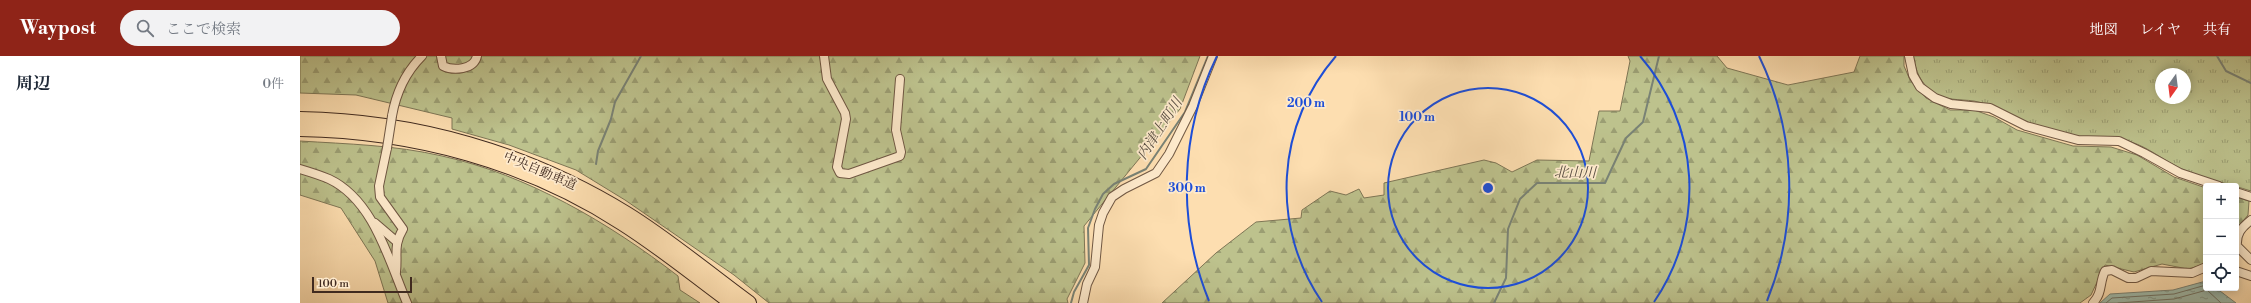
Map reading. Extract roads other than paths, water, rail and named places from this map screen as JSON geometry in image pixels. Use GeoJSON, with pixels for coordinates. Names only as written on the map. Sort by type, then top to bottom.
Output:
{"type":"FeatureCollection","features":[{"type":"Feature","properties":{"kind":"highway","name":"中央自動車道"},"geometry":{"type":"LineString","coordinates":[[300,119],[362,122],[400,127],[475,145],[529,164],[573,184],[628,214],[748,303]]}},
{"type":"Feature","properties":{"kind":"highway","name":"中央自動車道"},"geometry":{"type":"LineString","coordinates":[[300,129],[361,132],[432,144],[472,154],[539,178],[621,222],[732,303]]}},
{"type":"Feature","properties":{"kind":"street"},"geometry":{"type":"LineString","coordinates":[[396,272],[398,260],[396,241],[403,229],[380,198],[379,186],[395,100],[400,86],[422,56]]}},
{"type":"Feature","properties":{"kind":"street"},"geometry":{"type":"LineString","coordinates":[[441,56],[443,66],[449,69],[467,67],[476,60],[477,56]]}},
{"type":"Feature","properties":{"kind":"street"},"geometry":{"type":"LineString","coordinates":[[824,56],[827,79],[845,113],[846,119],[837,167],[840,173],[849,174],[900,156],[901,152],[896,130],[900,79]]}},
{"type":"Feature","properties":{"kind":"street"},"geometry":{"type":"LineString","coordinates":[[1083,303],[1087,284],[1095,267],[1099,225],[1103,213],[1112,197],[1124,189],[1156,173],[1169,154],[1193,106],[1213,56]]}},
{"type":"Feature","properties":{"kind":"street"},"geometry":{"type":"LineString","coordinates":[[1909,56],[1913,75],[1920,87],[1935,98],[1951,104],[1990,108],[2026,126],[2078,140],[2119,142],[2144,153],[2180,173],[2210,183]]}},
{"type":"Feature","properties":{"kind":"street"},"geometry":{"type":"LineString","coordinates":[[300,169],[330,179],[356,198],[373,222],[396,272],[407,303]]}},
{"type":"Feature","properties":{"kind":"street"},"geometry":{"type":"LineString","coordinates":[[2239,193],[2251,197]]}},
{"type":"Feature","properties":{"kind":"street"},"geometry":{"type":"LineString","coordinates":[[2251,220],[2241,229],[2236,237],[2237,246],[2251,260]]}},
{"type":"Feature","properties":{"kind":"street"},"geometry":{"type":"LineString","coordinates":[[373,222],[396,241]]}},
{"type":"Feature","properties":{"kind":"street"},"geometry":{"type":"LineString","coordinates":[[2092,303],[2100,295],[2102,278],[2106,271],[2112,270],[2128,278],[2136,278],[2151,271],[2192,273],[2203,268]]}},
{"type":"Feature","properties":{"kind":"street"},"geometry":{"type":"LineString","coordinates":[[2239,272],[2251,276]]}},
{"type":"Feature","properties":{"kind":"water"},"geometry":{"type":"Polygon","coordinates":[[[2203,282],[2203,291],[2220,291],[2236,303],[2100,303],[2110,294],[2173,290],[2203,282]]]}},
{"type":"Feature","properties":{"kind":"waterway"},"geometry":{"type":"LineString","coordinates":[[596,164],[598,151],[611,119],[615,102],[641,56]]}},
{"type":"Feature","properties":{"kind":"waterway","name":"内津上町川"},"geometry":{"type":"LineString","coordinates":[[1071,303],[1074,292],[1089,265],[1088,228],[1095,209],[1103,194],[1114,184],[1146,169],[1185,112],[1208,56]]}},
{"type":"Feature","properties":{"kind":"waterway","name":"北山川"},"geometry":{"type":"LineString","coordinates":[[1494,303],[1506,278],[1508,229],[1520,199],[1537,183],[1605,183],[1626,138],[1643,122],[1659,56]]}},
{"type":"Feature","properties":{"kind":"waterway"},"geometry":{"type":"LineString","coordinates":[[2217,56],[2226,71],[2251,83]]}}]}
